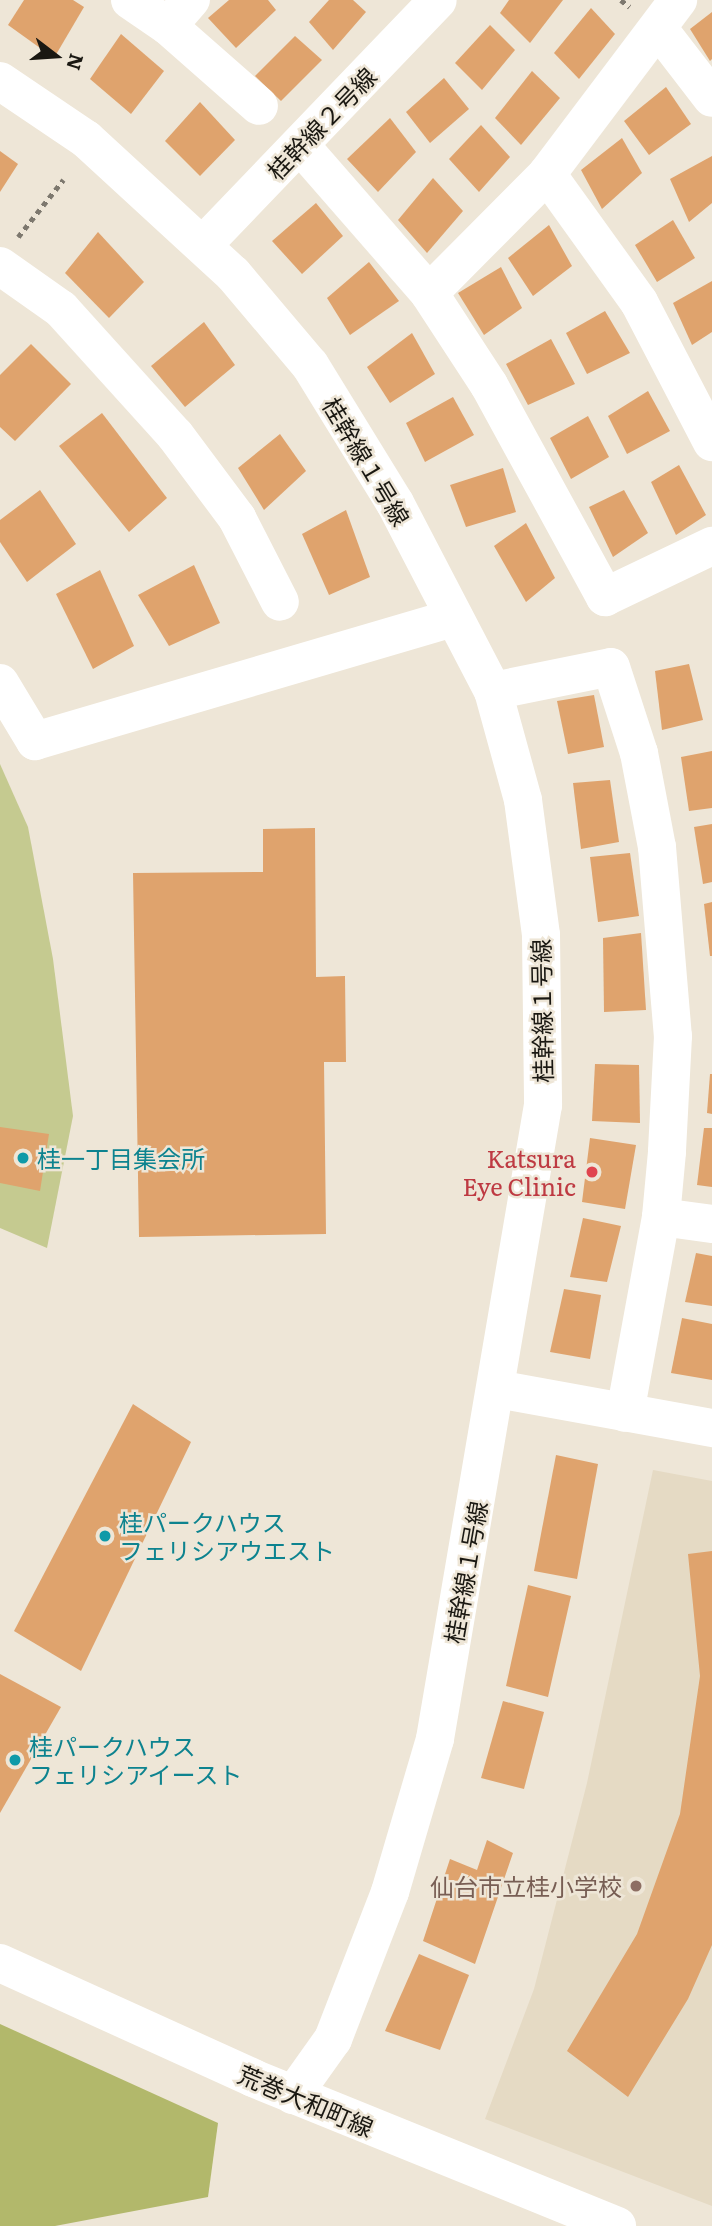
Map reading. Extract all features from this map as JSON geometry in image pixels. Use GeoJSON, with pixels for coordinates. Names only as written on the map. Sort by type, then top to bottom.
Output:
{"type":"FeatureCollection","features":[{"type":"Feature","properties":{"kind":"street"},"geometry":{"type":"LineString","coordinates":[[130,0],[179,13],[258,106]]}},
{"type":"Feature","properties":{"kind":"street","name":"桂幹線２号線"},"geometry":{"type":"LineString","coordinates":[[203,245],[438,0]]}},
{"type":"Feature","properties":{"kind":"street"},"geometry":{"type":"LineString","coordinates":[[429,293],[547,174],[668,14],[712,98]]}},
{"type":"Feature","properties":{"kind":"street","name":"桂幹線１号線"},"geometry":{"type":"LineString","coordinates":[[0,80],[86,139],[203,245],[233,274],[310,365],[395,503],[493,691],[523,800],[541,935],[542,1092],[497,1389],[435,1739],[390,1892],[333,2039],[293,2095]]}},
{"type":"Feature","properties":{"kind":"street"},"geometry":{"type":"LineString","coordinates":[[300,145],[429,293],[489,385],[605,597],[712,546]]}},
{"type":"Feature","properties":{"kind":"street"},"geometry":{"type":"LineString","coordinates":[[547,174],[639,302],[712,442]]}},
{"type":"Feature","properties":{"kind":"street"},"geometry":{"type":"LineString","coordinates":[[8,253],[175,435],[237,519],[280,602]]}},
{"type":"Feature","properties":{"kind":"street"},"geometry":{"type":"LineString","coordinates":[[0,683],[35,741],[454,618]]}},
{"type":"Feature","properties":{"kind":"street"},"geometry":{"type":"LineString","coordinates":[[493,691],[611,667],[639,753],[657,847],[668,947],[673,1036],[661,1217],[625,1413]]}},
{"type":"Feature","properties":{"kind":"street"},"geometry":{"type":"LineString","coordinates":[[661,1217],[712,1224]]}},
{"type":"Feature","properties":{"kind":"street"},"geometry":{"type":"LineString","coordinates":[[497,1389],[712,1429]]}},
{"type":"Feature","properties":{"kind":"street","name":"荒巻大和町線"},"geometry":{"type":"LineString","coordinates":[[0,1963],[293,2095],[617,2226]]}},
{"type":"Feature","properties":{"kind":"path"},"geometry":{"type":"LineString","coordinates":[[8,253],[62,180]]}},
{"type":"Feature","properties":{"kind":"shaded area","name":"仙台市立桂小学校"},"geometry":{"type":"Polygon","coordinates":[[[653,1470],[712,1481],[712,2206],[485,2119],[534,1989],[587,1783],[653,1470]]]}},
{"type":"Feature","properties":{"kind":"green space"},"geometry":{"type":"Polygon","coordinates":[[[0,764],[28,827],[53,959],[73,1116],[47,1248],[0,1228],[0,764]]]}},
{"type":"Feature","properties":{"kind":"green space"},"geometry":{"type":"Polygon","coordinates":[[[0,2024],[218,2123],[208,2197],[55,2226],[0,2226],[0,2024]]]}},
{"type":"Feature","properties":{"kind":"building"},"geometry":{"type":"Polygon","coordinates":[[[24,0],[73,0],[84,7],[54,58],[8,25],[24,0]]]}},
{"type":"Feature","properties":{"kind":"building"},"geometry":{"type":"Polygon","coordinates":[[[229,0],[268,0],[276,10],[236,48],[208,18],[229,0]]]}},
{"type":"Feature","properties":{"kind":"building"},"geometry":{"type":"Polygon","coordinates":[[[329,0],[353,0],[366,12],[333,50],[309,22],[329,0]]]}},
{"type":"Feature","properties":{"kind":"building"},"geometry":{"type":"Polygon","coordinates":[[[509,0],[563,0],[530,43],[500,13],[509,0]]]}},
{"type":"Feature","properties":{"kind":"building"},"geometry":{"type":"Polygon","coordinates":[[[591,8],[615,34],[579,79],[554,53],[591,8]]]}},
{"type":"Feature","properties":{"kind":"building"},"geometry":{"type":"Polygon","coordinates":[[[712,12],[712,59],[710,61],[690,29],[712,12]]]}},
{"type":"Feature","properties":{"kind":"building"},"geometry":{"type":"Polygon","coordinates":[[[490,25],[515,50],[482,90],[455,63],[490,25]]]}},
{"type":"Feature","properties":{"kind":"building"},"geometry":{"type":"Polygon","coordinates":[[[121,34],[164,71],[131,114],[90,79],[121,34]]]}},
{"type":"Feature","properties":{"kind":"building"},"geometry":{"type":"Polygon","coordinates":[[[295,36],[322,60],[281,101],[255,76],[295,36]]]}},
{"type":"Feature","properties":{"kind":"building"},"geometry":{"type":"Polygon","coordinates":[[[532,71],[560,98],[521,145],[495,118],[532,71]]]}},
{"type":"Feature","properties":{"kind":"building"},"geometry":{"type":"Polygon","coordinates":[[[444,78],[469,109],[430,143],[406,112],[444,78]]]}},
{"type":"Feature","properties":{"kind":"building"},"geometry":{"type":"Polygon","coordinates":[[[666,87],[691,124],[649,155],[624,121],[666,87]]]}},
{"type":"Feature","properties":{"kind":"building"},"geometry":{"type":"Polygon","coordinates":[[[200,102],[235,140],[200,176],[165,141],[200,102]]]}},
{"type":"Feature","properties":{"kind":"building"},"geometry":{"type":"Polygon","coordinates":[[[390,118],[416,152],[378,192],[347,159],[390,118]]]}},
{"type":"Feature","properties":{"kind":"building"},"geometry":{"type":"Polygon","coordinates":[[[481,125],[510,157],[479,192],[449,159],[481,125]]]}},
{"type":"Feature","properties":{"kind":"building"},"geometry":{"type":"Polygon","coordinates":[[[622,138],[642,173],[602,209],[581,170],[622,138]]]}},
{"type":"Feature","properties":{"kind":"building"},"geometry":{"type":"Polygon","coordinates":[[[0,151],[18,164],[0,192],[0,151]]]}},
{"type":"Feature","properties":{"kind":"building"},"geometry":{"type":"Polygon","coordinates":[[[712,156],[712,203],[689,222],[670,179],[712,156]]]}},
{"type":"Feature","properties":{"kind":"building"},"geometry":{"type":"Polygon","coordinates":[[[433,178],[463,211],[427,253],[398,220],[433,178]]]}},
{"type":"Feature","properties":{"kind":"building"},"geometry":{"type":"Polygon","coordinates":[[[316,203],[343,236],[302,274],[272,241],[316,203]]]}},
{"type":"Feature","properties":{"kind":"building"},"geometry":{"type":"Polygon","coordinates":[[[673,220],[695,258],[657,282],[635,245],[673,220]]]}},
{"type":"Feature","properties":{"kind":"building"},"geometry":{"type":"Polygon","coordinates":[[[549,225],[572,266],[533,296],[508,258],[549,225]]]}},
{"type":"Feature","properties":{"kind":"building"},"geometry":{"type":"Polygon","coordinates":[[[98,232],[144,282],[109,318],[65,273],[98,232]]]}},
{"type":"Feature","properties":{"kind":"building"},"geometry":{"type":"Polygon","coordinates":[[[369,262],[399,301],[350,335],[327,298],[369,262]]]}},
{"type":"Feature","properties":{"kind":"building"},"geometry":{"type":"Polygon","coordinates":[[[501,267],[522,308],[484,335],[458,293],[501,267]]]}},
{"type":"Feature","properties":{"kind":"building"},"geometry":{"type":"Polygon","coordinates":[[[712,281],[712,332],[692,345],[673,303],[712,281]]]}},
{"type":"Feature","properties":{"kind":"building"},"geometry":{"type":"Polygon","coordinates":[[[605,311],[630,353],[587,374],[566,333],[605,311]]]}},
{"type":"Feature","properties":{"kind":"building"},"geometry":{"type":"Polygon","coordinates":[[[204,322],[235,365],[185,407],[151,366],[204,322]]]}},
{"type":"Feature","properties":{"kind":"building"},"geometry":{"type":"Polygon","coordinates":[[[412,333],[435,374],[390,403],[367,367],[412,333]]]}},
{"type":"Feature","properties":{"kind":"building"},"geometry":{"type":"Polygon","coordinates":[[[551,339],[575,384],[528,405],[506,364],[551,339]]]}},
{"type":"Feature","properties":{"kind":"building"},"geometry":{"type":"Polygon","coordinates":[[[31,344],[71,384],[15,441],[0,427],[0,375],[31,344]]]}},
{"type":"Feature","properties":{"kind":"building"},"geometry":{"type":"Polygon","coordinates":[[[648,391],[670,431],[627,454],[608,416],[648,391]]]}},
{"type":"Feature","properties":{"kind":"building"},"geometry":{"type":"Polygon","coordinates":[[[453,397],[474,435],[425,462],[406,423],[453,397]]]}},
{"type":"Feature","properties":{"kind":"building"},"geometry":{"type":"Polygon","coordinates":[[[102,413],[167,498],[129,532],[59,446],[102,413]]]}},
{"type":"Feature","properties":{"kind":"building"},"geometry":{"type":"Polygon","coordinates":[[[588,416],[609,457],[571,479],[550,438],[588,416]]]}},
{"type":"Feature","properties":{"kind":"building"},"geometry":{"type":"Polygon","coordinates":[[[280,434],[306,471],[264,510],[238,468],[280,434]]]}},
{"type":"Feature","properties":{"kind":"building"},"geometry":{"type":"Polygon","coordinates":[[[679,465],[706,515],[676,535],[651,482],[679,465]]]}},
{"type":"Feature","properties":{"kind":"building"},"geometry":{"type":"Polygon","coordinates":[[[503,468],[516,512],[466,527],[450,485],[503,468]]]}},
{"type":"Feature","properties":{"kind":"building"},"geometry":{"type":"Polygon","coordinates":[[[40,490],[76,544],[27,582],[0,542],[0,520],[40,490]]]}},
{"type":"Feature","properties":{"kind":"building"},"geometry":{"type":"Polygon","coordinates":[[[624,490],[648,533],[613,557],[589,507],[624,490]]]}},
{"type":"Feature","properties":{"kind":"building"},"geometry":{"type":"Polygon","coordinates":[[[346,510],[370,577],[329,595],[302,534],[346,510]]]}},
{"type":"Feature","properties":{"kind":"building"},"geometry":{"type":"Polygon","coordinates":[[[526,523],[555,578],[526,602],[494,546],[526,523]]]}},
{"type":"Feature","properties":{"kind":"building"},"geometry":{"type":"Polygon","coordinates":[[[194,565],[220,623],[169,646],[138,595],[194,565]]]}},
{"type":"Feature","properties":{"kind":"building"},"geometry":{"type":"Polygon","coordinates":[[[100,570],[134,646],[93,669],[56,594],[100,570]]]}},
{"type":"Feature","properties":{"kind":"building"},"geometry":{"type":"Polygon","coordinates":[[[689,664],[703,720],[662,730],[655,671],[689,664]]]}},
{"type":"Feature","properties":{"kind":"building"},"geometry":{"type":"Polygon","coordinates":[[[594,695],[604,747],[568,754],[557,701],[594,695]]]}},
{"type":"Feature","properties":{"kind":"building"},"geometry":{"type":"Polygon","coordinates":[[[712,751],[712,808],[689,811],[681,757],[712,751]]]}},
{"type":"Feature","properties":{"kind":"building"},"geometry":{"type":"Polygon","coordinates":[[[610,780],[619,842],[581,849],[573,783],[610,780]]]}},
{"type":"Feature","properties":{"kind":"building"},"geometry":{"type":"Polygon","coordinates":[[[712,824],[712,882],[703,884],[694,827],[712,824]]]}},
{"type":"Feature","properties":{"kind":"building"},"geometry":{"type":"Polygon","coordinates":[[[315,828],[316,977],[345,976],[346,1062],[324,1062],[326,1234],[139,1237],[133,873],[263,872],[263,829],[315,828]]]}},
{"type":"Feature","properties":{"kind":"building"},"geometry":{"type":"Polygon","coordinates":[[[630,853],[639,916],[598,922],[590,857],[630,853]]]}},
{"type":"Feature","properties":{"kind":"building"},"geometry":{"type":"Polygon","coordinates":[[[712,902],[712,956],[710,956],[704,904],[712,902]]]}},
{"type":"Feature","properties":{"kind":"building"},"geometry":{"type":"Polygon","coordinates":[[[641,933],[646,1010],[604,1012],[603,938],[641,933]]]}},
{"type":"Feature","properties":{"kind":"building"},"geometry":{"type":"Polygon","coordinates":[[[595,1064],[639,1065],[640,1123],[592,1121],[595,1064]]]}},
{"type":"Feature","properties":{"kind":"building"},"geometry":{"type":"Polygon","coordinates":[[[712,1074],[712,1114],[707,1113],[712,1074]]]}},
{"type":"Feature","properties":{"kind":"building","name":"桂一丁目集会所"},"geometry":{"type":"Polygon","coordinates":[[[0,1127],[49,1134],[40,1191],[0,1183],[0,1127]]]}},
{"type":"Feature","properties":{"kind":"building"},"geometry":{"type":"Polygon","coordinates":[[[704,1128],[712,1128],[712,1187],[697,1185],[704,1128]]]}},
{"type":"Feature","properties":{"kind":"building"},"geometry":{"type":"Polygon","coordinates":[[[590,1138],[636,1145],[625,1209],[582,1202],[590,1138]]]}},
{"type":"Feature","properties":{"kind":"building"},"geometry":{"type":"Polygon","coordinates":[[[583,1218],[621,1226],[607,1282],[570,1277],[583,1218]]]}},
{"type":"Feature","properties":{"kind":"building"},"geometry":{"type":"Polygon","coordinates":[[[696,1253],[712,1256],[712,1306],[685,1302],[696,1253]]]}},
{"type":"Feature","properties":{"kind":"building"},"geometry":{"type":"Polygon","coordinates":[[[564,1289],[601,1295],[590,1359],[550,1352],[564,1289]]]}},
{"type":"Feature","properties":{"kind":"building"},"geometry":{"type":"Polygon","coordinates":[[[682,1318],[712,1324],[712,1380],[671,1373],[682,1318]]]}},
{"type":"Feature","properties":{"kind":"building","name":"桂パークハウス フェリシアウエスト"},"geometry":{"type":"Polygon","coordinates":[[[133,1404],[191,1442],[81,1671],[14,1631],[133,1404]]]}},
{"type":"Feature","properties":{"kind":"building"},"geometry":{"type":"Polygon","coordinates":[[[556,1455],[598,1464],[577,1579],[534,1571],[556,1455]]]}},
{"type":"Feature","properties":{"kind":"building"},"geometry":{"type":"Polygon","coordinates":[[[712,1551],[712,1945],[688,1999],[628,2097],[567,2051],[637,1934],[680,1814],[700,1676],[688,1554],[712,1551]]]}},
{"type":"Feature","properties":{"kind":"building"},"geometry":{"type":"Polygon","coordinates":[[[528,1585],[571,1596],[548,1697],[506,1686],[528,1585]]]}},
{"type":"Feature","properties":{"kind":"building","name":"桂パークハウス フェリシアイースト"},"geometry":{"type":"Polygon","coordinates":[[[0,1674],[61,1707],[0,1813],[0,1674]]]}},
{"type":"Feature","properties":{"kind":"building"},"geometry":{"type":"Polygon","coordinates":[[[503,1701],[544,1712],[524,1789],[481,1778],[503,1701]]]}},
{"type":"Feature","properties":{"kind":"building"},"geometry":{"type":"Polygon","coordinates":[[[487,1840],[513,1853],[475,1964],[423,1941],[450,1859],[477,1870],[487,1840]]]}},
{"type":"Feature","properties":{"kind":"building"},"geometry":{"type":"Polygon","coordinates":[[[419,1954],[469,1975],[440,2050],[385,2031],[419,1954]]]}},
{"type":"Feature","properties":{"kind":"place","name":"桂一丁目集会所"},"geometry":{"type":"Point","coordinates":[23,1158]}},
{"type":"Feature","properties":{"kind":"place","name":"Katsura Eye Clinic"},"geometry":{"type":"Point","coordinates":[592,1172]}},
{"type":"Feature","properties":{"kind":"place","name":"桂パークハウス フェリシアウエスト"},"geometry":{"type":"Point","coordinates":[105,1536]}},
{"type":"Feature","properties":{"kind":"place","name":"桂パークハウス フェリシアイースト"},"geometry":{"type":"Point","coordinates":[15,1760]}},
{"type":"Feature","properties":{"kind":"place","name":"仙台市立桂小学校"},"geometry":{"type":"Point","coordinates":[636,1886]}}]}
